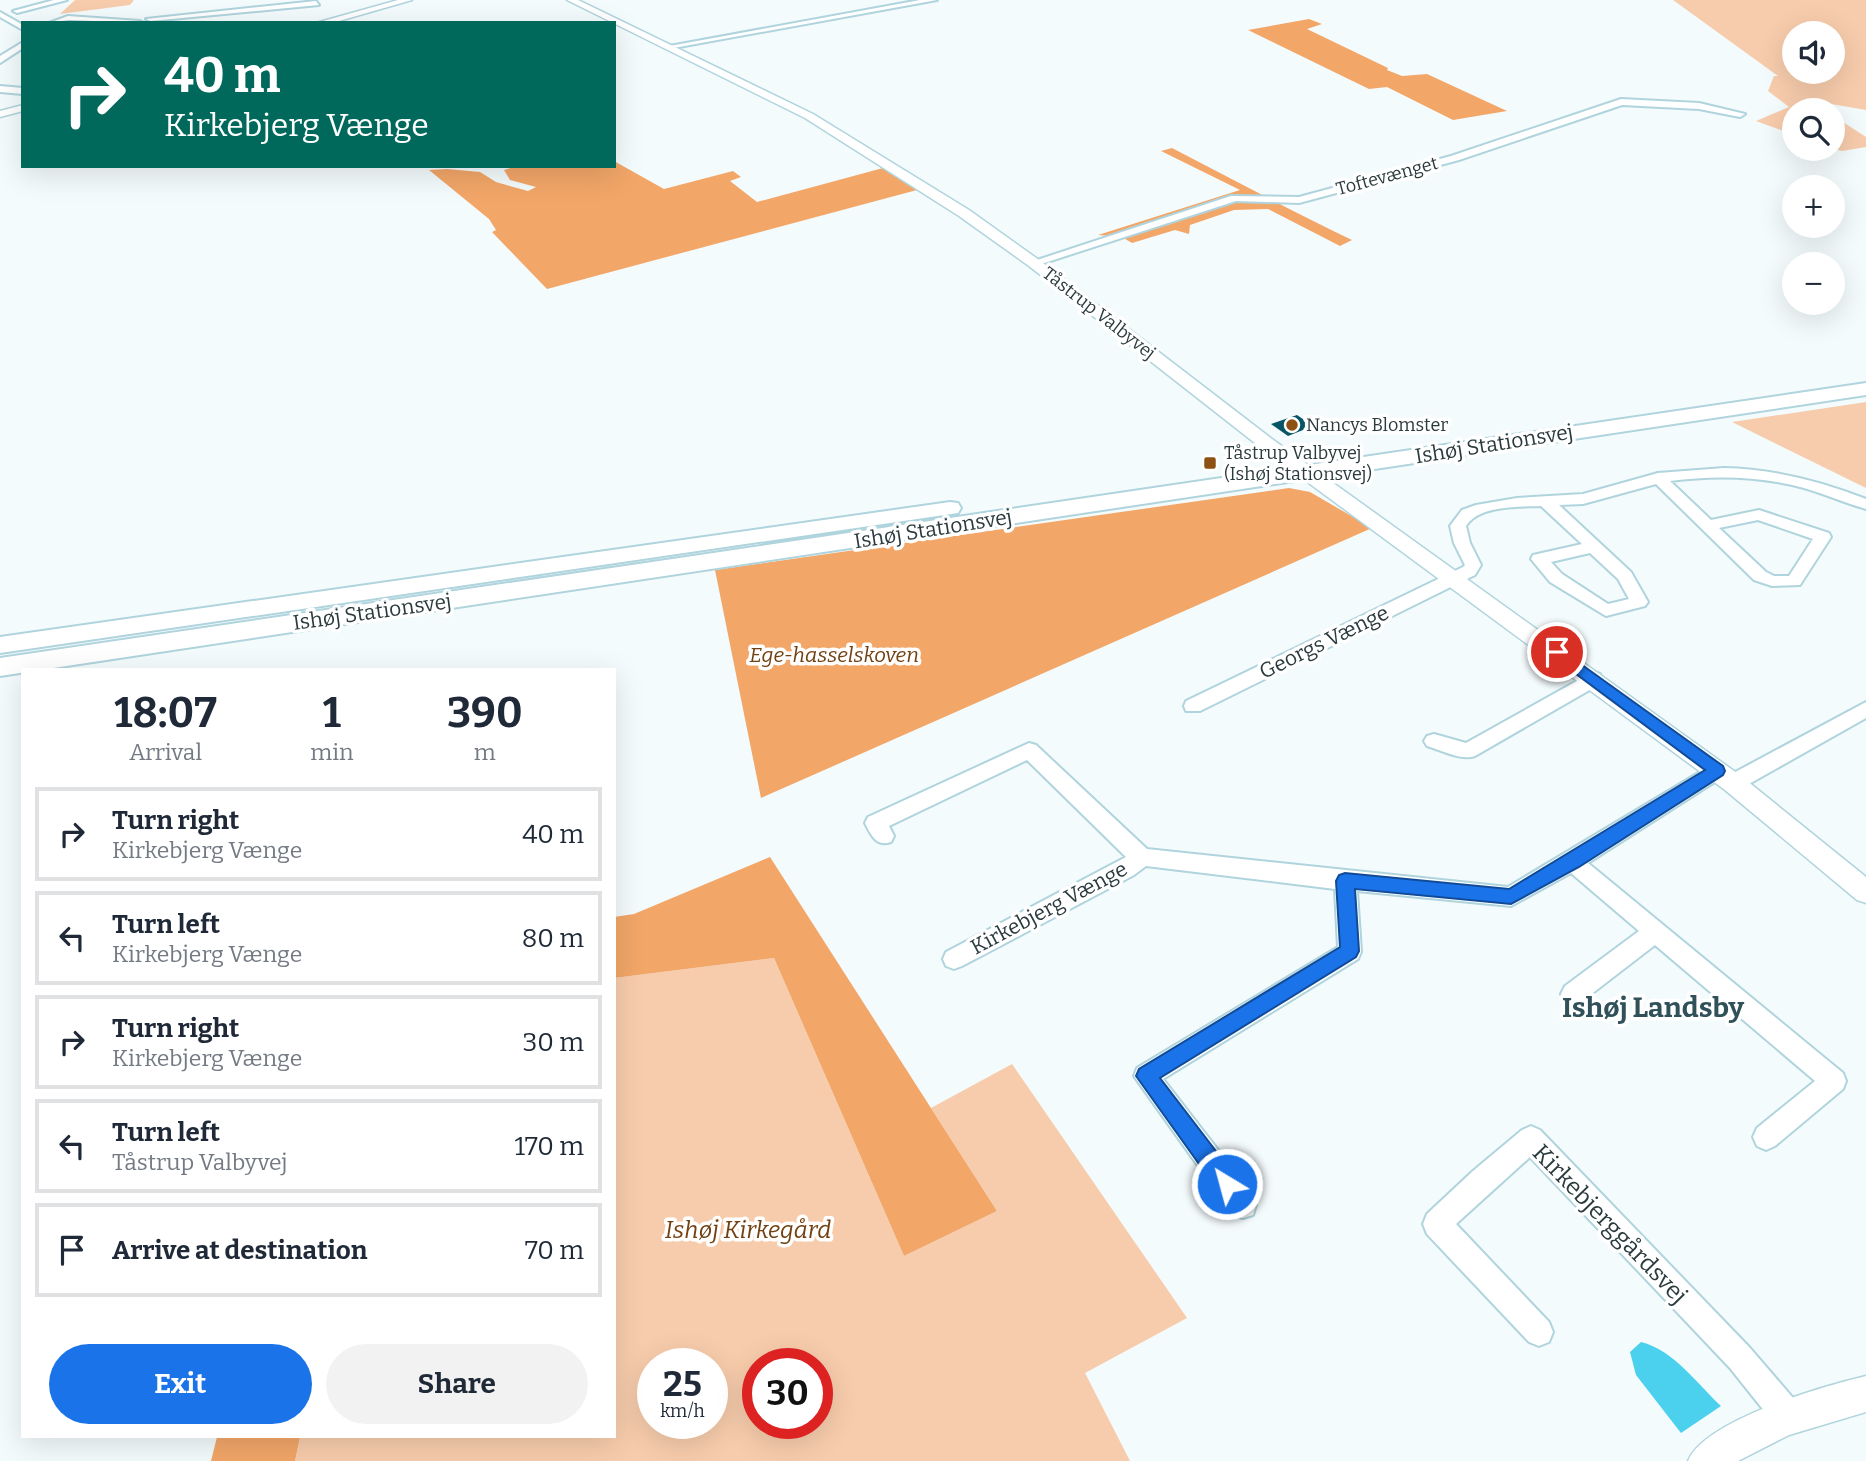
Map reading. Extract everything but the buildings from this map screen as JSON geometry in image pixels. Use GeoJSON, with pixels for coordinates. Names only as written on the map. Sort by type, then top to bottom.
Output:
{"type":"FeatureCollection","features":[{"type":"Feature","properties":{"kind":"main road","name":"Ishøj Stationsvej"},"geometry":{"type":"LineString","coordinates":[[0,645],[1866,374]]}},
{"type":"Feature","properties":{"kind":"main road","name":"Ishøj Stationsvej"},"geometry":{"type":"LineString","coordinates":[[0,667],[1866,388]]}},
{"type":"Feature","properties":{"kind":"street"},"geometry":{"type":"LineString","coordinates":[[17,11],[63,0]]}},
{"type":"Feature","properties":{"kind":"street"},"geometry":{"type":"LineString","coordinates":[[344,3],[358,0]]}},
{"type":"Feature","properties":{"kind":"street"},"geometry":{"type":"LineString","coordinates":[[328,21],[408,0]]}},
{"type":"Feature","properties":{"kind":"street","name":"Tåstrup Valbyvej"},"geometry":{"type":"LineString","coordinates":[[571,0],[614,21]]}},
{"type":"Feature","properties":{"kind":"street"},"geometry":{"type":"LineString","coordinates":[[668,47],[933,0]]}},
{"type":"Feature","properties":{"kind":"street"},"geometry":{"type":"LineString","coordinates":[[219,21],[224,2]]}},
{"type":"Feature","properties":{"kind":"street"},"geometry":{"type":"LineString","coordinates":[[150,19],[316,3]]}},
{"type":"Feature","properties":{"kind":"street"},"geometry":{"type":"LineString","coordinates":[[0,14],[21,27]]}},
{"type":"Feature","properties":{"kind":"street"},"geometry":{"type":"LineString","coordinates":[[59,21],[68,18],[111,21]]}},
{"type":"Feature","properties":{"kind":"street","name":"Tåstrup Valbyvej"},"geometry":{"type":"LineString","coordinates":[[616,22],[787,105],[852,141],[964,213],[1034,262],[1287,458],[1593,678],[1725,777],[1866,892]]}},
{"type":"Feature","properties":{"kind":"street"},"geometry":{"type":"LineString","coordinates":[[0,60],[21,45]]}},
{"type":"Feature","properties":{"kind":"street"},"geometry":{"type":"LineString","coordinates":[[12,52],[21,51]]}},
{"type":"Feature","properties":{"kind":"street"},"geometry":{"type":"LineString","coordinates":[[0,89],[21,91]]}},
{"type":"Feature","properties":{"kind":"street","name":"Toftevænget"},"geometry":{"type":"LineString","coordinates":[[1034,262],[1235,198],[1299,200],[1455,158],[1515,140],[1614,103],[1633,101],[1699,106],[1740,114]]}},
{"type":"Feature","properties":{"kind":"street"},"geometry":{"type":"LineString","coordinates":[[0,114],[21,109]]}},
{"type":"Feature","properties":{"kind":"street"},"geometry":{"type":"LineString","coordinates":[[1455,579],[1469,572],[1473,565],[1458,533],[1458,524],[1464,515],[1475,509],[1495,505],[1585,498],[1658,478],[1702,473],[1754,474],[1808,485],[1866,504]]}},
{"type":"Feature","properties":{"kind":"street"},"geometry":{"type":"LineString","coordinates":[[1658,478],[1760,576],[1785,583],[1794,581],[1823,537],[1759,515],[1709,525]]}},
{"type":"Feature","properties":{"kind":"street"},"geometry":{"type":"LineString","coordinates":[[1547,503],[1625,576],[1639,602],[1606,610],[1556,578],[1539,559],[1593,547]]}},
{"type":"Feature","properties":{"kind":"street","name":"Georgs Vænge"},"geometry":{"type":"LineString","coordinates":[[1192,706],[1455,579]]}},
{"type":"Feature","properties":{"kind":"street"},"geometry":{"type":"LineString","coordinates":[[1434,741],[1468,751],[1593,678]]}},
{"type":"Feature","properties":{"kind":"street"},"geometry":{"type":"LineString","coordinates":[[1725,777],[1866,709]]}},
{"type":"Feature","properties":{"kind":"street","name":"Kirkebjerg Vænge"},"geometry":{"type":"LineString","coordinates":[[884,836],[875,823],[1029,750],[1142,857],[1511,897],[1725,777]]}},
{"type":"Feature","properties":{"kind":"street","name":"Kirkebjerg Vænge"},"geometry":{"type":"LineString","coordinates":[[954,959],[1126,869],[1142,857]]}},
{"type":"Feature","properties":{"kind":"street"},"geometry":{"type":"LineString","coordinates":[[1572,862],[1834,1081],[1766,1137]]}},
{"type":"Feature","properties":{"kind":"street"},"geometry":{"type":"LineString","coordinates":[[1243,1205],[1146,1076],[1350,951],[1345,881]]}},
{"type":"Feature","properties":{"kind":"street"},"geometry":{"type":"LineString","coordinates":[[1573,994],[1655,932]]}},
{"type":"Feature","properties":{"kind":"street","name":"Kirkebjerggårdsvej"},"geometry":{"type":"LineString","coordinates":[[1539,1332],[1437,1224],[1482,1180],[1531,1139],[1740,1358],[1788,1416]]}},
{"type":"Feature","properties":{"kind":"street"},"geometry":{"type":"LineString","coordinates":[[1706,1461],[1753,1432],[1788,1416],[1866,1394]]}},
{"type":"Feature","properties":{"kind":"green space"},"geometry":{"type":"Polygon","coordinates":[[[75,0],[134,0],[130,5],[60,14],[75,0]]]}},
{"type":"Feature","properties":{"kind":"green space"},"geometry":{"type":"Polygon","coordinates":[[[1673,0],[1866,0],[1866,110],[1845,106],[1845,98],[1782,98],[1782,102],[1768,91],[1774,76],[1778,76],[1673,0]]]}},
{"type":"Feature","properties":{"kind":"green space"},"geometry":{"type":"Polygon","coordinates":[[[1309,19],[1322,24],[1307,29],[1388,68],[1387,70],[1402,76],[1427,74],[1507,111],[1453,120],[1387,87],[1369,89],[1248,30],[1309,19]]]}},
{"type":"Feature","properties":{"kind":"green space"},"geometry":{"type":"Polygon","coordinates":[[[1782,110],[1782,131],[1756,121],[1782,110]]]}},
{"type":"Feature","properties":{"kind":"green space"},"geometry":{"type":"Polygon","coordinates":[[[1845,123],[1866,137],[1866,147],[1845,150],[1845,123]]]}},
{"type":"Feature","properties":{"kind":"green space"},"geometry":{"type":"Polygon","coordinates":[[[1172,148],[1352,240],[1340,246],[1268,209],[1234,210],[1190,225],[1189,234],[1175,230],[1132,243],[1122,237],[1098,235],[1240,190],[1161,151],[1172,148]]]}},
{"type":"Feature","properties":{"kind":"green space"},"geometry":{"type":"Polygon","coordinates":[[[616,162],[664,189],[733,171],[741,177],[730,181],[757,202],[883,168],[917,190],[547,289],[492,232],[496,230],[489,219],[429,170],[480,172],[496,182],[528,191],[536,187],[510,180],[504,170],[616,168],[616,162]]]}},
{"type":"Feature","properties":{"kind":"green space"},"geometry":{"type":"Polygon","coordinates":[[[1866,402],[1866,488],[1732,422],[1866,402]]]}},
{"type":"Feature","properties":{"kind":"green space","name":"Ege-hasselskoven"},"geometry":{"type":"Polygon","coordinates":[[[1289,488],[1310,492],[1372,528],[761,798],[715,570],[1289,488]]]}},
{"type":"Feature","properties":{"kind":"green space"},"geometry":{"type":"Polygon","coordinates":[[[770,857],[997,1211],[904,1256],[774,958],[616,978],[616,917],[634,914],[770,857]]]}},
{"type":"Feature","properties":{"kind":"green space","name":"Ishøj Kirkegård"},"geometry":{"type":"Polygon","coordinates":[[[774,958],[904,1256],[997,1211],[931,1108],[1012,1064],[1187,1318],[1085,1373],[1130,1461],[295,1461],[300,1438],[616,1438],[616,978],[774,958]]]}},
{"type":"Feature","properties":{"kind":"green space"},"geometry":{"type":"Polygon","coordinates":[[[217,1438],[300,1438],[295,1461],[211,1461],[217,1438]]]}},
{"type":"Feature","properties":{"kind":"water"},"geometry":{"type":"Polygon","coordinates":[[[1641,1342],[1664,1352],[1674,1360],[1721,1406],[1681,1433],[1636,1375],[1630,1352],[1641,1342]]]}},
{"type":"Feature","properties":{"kind":"place","name":"Nancys Blomster"},"geometry":{"type":"Point","coordinates":[1292,425]}},
{"type":"Feature","properties":{"kind":"place","name":"Tåstrup Valbyvej (Ishøj Stationsvej)"},"geometry":{"type":"Point","coordinates":[1210,463]}},
{"type":"Feature","properties":{"kind":"district","name":"Ishøj Landsby"},"geometry":{"type":"Point","coordinates":[1653,1007]}},
{"type":"Feature","properties":{"kind":"route"},"geometry":{"type":"LineString","coordinates":[[1227,1184],[1146,1076],[1350,951],[1345,881],[1511,897],[1717,771],[1557,652]]}}]}
